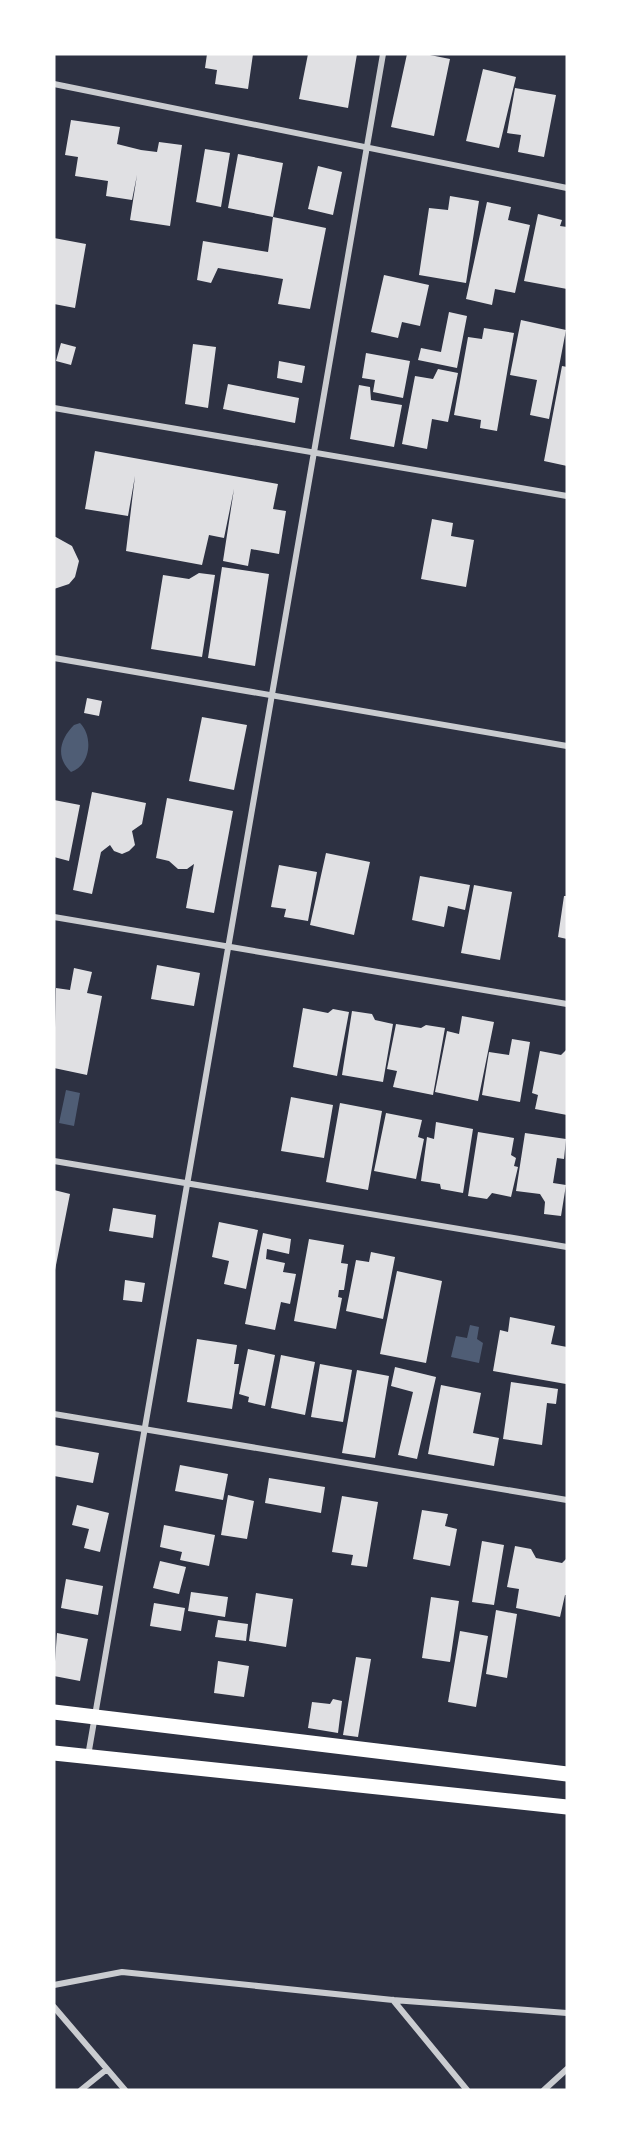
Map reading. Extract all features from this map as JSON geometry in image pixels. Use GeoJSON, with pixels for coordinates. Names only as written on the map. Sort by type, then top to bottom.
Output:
{"type":"FeatureCollection","features":[{"type":"Feature","properties":{"kind":"main road"},"geometry":{"type":"LineString","coordinates":[[54,1712],[567,1774]]}},
{"type":"Feature","properties":{"kind":"main road"},"geometry":{"type":"LineString","coordinates":[[54,1753],[567,1807]]}},
{"type":"Feature","properties":{"kind":"street"},"geometry":{"type":"LineString","coordinates":[[88,1757],[383,54]]}},
{"type":"Feature","properties":{"kind":"street"},"geometry":{"type":"LineString","coordinates":[[54,84],[567,188]]}},
{"type":"Feature","properties":{"kind":"street"},"geometry":{"type":"LineString","coordinates":[[54,408],[567,496]]}},
{"type":"Feature","properties":{"kind":"street"},"geometry":{"type":"LineString","coordinates":[[54,658],[567,747]]}},
{"type":"Feature","properties":{"kind":"street"},"geometry":{"type":"LineString","coordinates":[[54,917],[567,1004]]}},
{"type":"Feature","properties":{"kind":"street"},"geometry":{"type":"LineString","coordinates":[[54,1161],[567,1247]]}},
{"type":"Feature","properties":{"kind":"street"},"geometry":{"type":"LineString","coordinates":[[54,1414],[567,1500]]}},
{"type":"Feature","properties":{"kind":"street"},"geometry":{"type":"LineString","coordinates":[[54,1985],[122,1972],[393,2000],[567,2013]]}},
{"type":"Feature","properties":{"kind":"street"},"geometry":{"type":"LineString","coordinates":[[393,2000],[467,2090]]}},
{"type":"Feature","properties":{"kind":"street"},"geometry":{"type":"LineString","coordinates":[[54,2007],[125,2090]]}},
{"type":"Feature","properties":{"kind":"street"},"geometry":{"type":"LineString","coordinates":[[81,2090],[107,2069]]}},
{"type":"Feature","properties":{"kind":"street"},"geometry":{"type":"LineString","coordinates":[[544,2090],[567,2069]]}},
{"type":"Feature","properties":{"kind":"water"},"geometry":{"type":"Polygon","coordinates":[[[80,723],[87,736],[88,750],[82,764],[71,772],[63,760],[61,748],[69,730],[80,723]]]}},
{"type":"Feature","properties":{"kind":"water"},"geometry":{"type":"Polygon","coordinates":[[[66,1090],[80,1093],[74,1126],[59,1123],[66,1090]]]}},
{"type":"Feature","properties":{"kind":"water"},"geometry":{"type":"Polygon","coordinates":[[[470,1325],[479,1327],[477,1339],[483,1343],[479,1363],[451,1357],[456,1336],[467,1338],[470,1325]]]}},
{"type":"Feature","properties":{"kind":"building"},"geometry":{"type":"Polygon","coordinates":[[[207,54],[253,54],[248,89],[215,84],[217,70],[205,68],[207,54]]]}},
{"type":"Feature","properties":{"kind":"building"},"geometry":{"type":"Polygon","coordinates":[[[308,54],[357,54],[348,108],[299,99],[308,54]]]}},
{"type":"Feature","properties":{"kind":"building"},"geometry":{"type":"Polygon","coordinates":[[[407,54],[425,54],[450,59],[434,136],[391,127],[407,54]]]}},
{"type":"Feature","properties":{"kind":"building"},"geometry":{"type":"Polygon","coordinates":[[[483,69],[516,77],[499,148],[466,141],[483,69]]]}},
{"type":"Feature","properties":{"kind":"building"},"geometry":{"type":"Polygon","coordinates":[[[515,88],[556,95],[544,157],[518,152],[521,135],[507,133],[515,88]]]}},
{"type":"Feature","properties":{"kind":"building"},"geometry":{"type":"Polygon","coordinates":[[[71,120],[120,127],[117,144],[141,150],[157,152],[159,142],[182,145],[170,226],[130,220],[137,175],[132,200],[106,196],[108,181],[75,176],[78,157],[65,155],[71,120]]]}},
{"type":"Feature","properties":{"kind":"building"},"geometry":{"type":"Polygon","coordinates":[[[205,149],[230,153],[221,207],[196,202],[205,149]]]}},
{"type":"Feature","properties":{"kind":"building"},"geometry":{"type":"Polygon","coordinates":[[[238,154],[283,163],[273,217],[228,208],[238,154]]]}},
{"type":"Feature","properties":{"kind":"building"},"geometry":{"type":"Polygon","coordinates":[[[318,166],[342,172],[333,215],[308,209],[318,166]]]}},
{"type":"Feature","properties":{"kind":"building"},"geometry":{"type":"Polygon","coordinates":[[[450,196],[479,201],[466,283],[419,275],[429,208],[448,210],[450,196]]]}},
{"type":"Feature","properties":{"kind":"building"},"geometry":{"type":"Polygon","coordinates":[[[487,202],[511,207],[508,220],[530,225],[515,293],[495,289],[492,305],[466,299],[487,202]]]}},
{"type":"Feature","properties":{"kind":"building"},"geometry":{"type":"Polygon","coordinates":[[[538,214],[562,220],[560,226],[567,227],[567,289],[524,281],[538,214]]]}},
{"type":"Feature","properties":{"kind":"building"},"geometry":{"type":"Polygon","coordinates":[[[273,217],[326,228],[310,309],[278,304],[283,279],[218,268],[211,283],[197,280],[203,241],[268,252],[273,217]]]}},
{"type":"Feature","properties":{"kind":"building"},"geometry":{"type":"Polygon","coordinates":[[[54,238],[86,244],[75,308],[54,304],[54,238]]]}},
{"type":"Feature","properties":{"kind":"building"},"geometry":{"type":"Polygon","coordinates":[[[384,275],[429,285],[420,326],[402,322],[398,338],[371,332],[384,275]]]}},
{"type":"Feature","properties":{"kind":"building"},"geometry":{"type":"Polygon","coordinates":[[[449,312],[467,316],[457,368],[418,360],[421,348],[441,352],[449,312]]]}},
{"type":"Feature","properties":{"kind":"building"},"geometry":{"type":"Polygon","coordinates":[[[521,320],[566,330],[549,419],[530,415],[537,380],[510,375],[521,320]]]}},
{"type":"Feature","properties":{"kind":"building"},"geometry":{"type":"Polygon","coordinates":[[[484,328],[514,333],[497,431],[480,428],[481,420],[454,415],[468,337],[482,339],[484,328]]]}},
{"type":"Feature","properties":{"kind":"building"},"geometry":{"type":"Polygon","coordinates":[[[61,343],[76,347],[71,365],[56,361],[61,343]]]}},
{"type":"Feature","properties":{"kind":"building"},"geometry":{"type":"Polygon","coordinates":[[[193,344],[216,347],[208,408],[185,404],[193,344]]]}},
{"type":"Feature","properties":{"kind":"building"},"geometry":{"type":"Polygon","coordinates":[[[366,353],[410,361],[403,398],[373,392],[375,380],[362,378],[366,353]]]}},
{"type":"Feature","properties":{"kind":"building"},"geometry":{"type":"Polygon","coordinates":[[[279,361],[305,366],[302,383],[277,378],[279,361]]]}},
{"type":"Feature","properties":{"kind":"building"},"geometry":{"type":"Polygon","coordinates":[[[562,366],[567,367],[567,466],[544,461],[562,366]]]}},
{"type":"Feature","properties":{"kind":"building"},"geometry":{"type":"Polygon","coordinates":[[[438,369],[458,373],[448,422],[432,419],[427,449],[402,444],[415,376],[433,379],[438,369]]]}},
{"type":"Feature","properties":{"kind":"building"},"geometry":{"type":"Polygon","coordinates":[[[228,384],[299,398],[295,423],[223,409],[228,384]]]}},
{"type":"Feature","properties":{"kind":"building"},"geometry":{"type":"Polygon","coordinates":[[[359,385],[370,387],[371,400],[402,405],[394,447],[350,439],[359,385]]]}},
{"type":"Feature","properties":{"kind":"building"},"geometry":{"type":"Polygon","coordinates":[[[95,451],[278,484],[273,509],[286,511],[279,554],[251,549],[248,566],[223,561],[234,489],[224,538],[209,535],[202,565],[126,551],[135,476],[128,516],[85,509],[95,451]]]}},
{"type":"Feature","properties":{"kind":"building"},"geometry":{"type":"Polygon","coordinates":[[[432,519],[453,523],[451,536],[474,540],[466,587],[421,579],[432,519]]]}},
{"type":"Feature","properties":{"kind":"building"},"geometry":{"type":"Polygon","coordinates":[[[54,536],[72,546],[79,561],[75,577],[69,584],[54,589],[54,536]]]}},
{"type":"Feature","properties":{"kind":"building"},"geometry":{"type":"Polygon","coordinates":[[[222,567],[269,574],[255,666],[208,658],[222,567]]]}},
{"type":"Feature","properties":{"kind":"building"},"geometry":{"type":"Polygon","coordinates":[[[199,573],[215,575],[202,657],[151,649],[163,575],[189,579],[199,573]]]}},
{"type":"Feature","properties":{"kind":"building"},"geometry":{"type":"Polygon","coordinates":[[[87,698],[102,701],[99,716],[84,713],[87,698]]]}},
{"type":"Feature","properties":{"kind":"building"},"geometry":{"type":"Polygon","coordinates":[[[202,717],[247,725],[234,790],[189,781],[202,717]]]}},
{"type":"Feature","properties":{"kind":"building"},"geometry":{"type":"Polygon","coordinates":[[[92,792],[146,803],[142,824],[132,831],[135,845],[122,854],[114,851],[110,845],[101,852],[92,894],[73,890],[92,792]]]}},
{"type":"Feature","properties":{"kind":"building"},"geometry":{"type":"Polygon","coordinates":[[[167,798],[233,811],[214,913],[186,908],[194,864],[187,869],[178,869],[169,861],[156,858],[167,798]]]}},
{"type":"Feature","properties":{"kind":"building"},"geometry":{"type":"Polygon","coordinates":[[[54,800],[80,805],[69,861],[54,857],[54,800]]]}},
{"type":"Feature","properties":{"kind":"building"},"geometry":{"type":"Polygon","coordinates":[[[326,853],[370,862],[354,935],[310,925],[326,853]]]}},
{"type":"Feature","properties":{"kind":"building"},"geometry":{"type":"Polygon","coordinates":[[[279,865],[317,872],[308,921],[284,917],[286,909],[271,907],[279,865]]]}},
{"type":"Feature","properties":{"kind":"building"},"geometry":{"type":"Polygon","coordinates":[[[420,876],[470,885],[465,910],[448,906],[444,927],[412,920],[420,876]]]}},
{"type":"Feature","properties":{"kind":"building"},"geometry":{"type":"Polygon","coordinates":[[[474,885],[512,892],[500,960],[461,953],[474,885]]]}},
{"type":"Feature","properties":{"kind":"building"},"geometry":{"type":"Polygon","coordinates":[[[564,896],[567,896],[567,939],[558,937],[564,896]]]}},
{"type":"Feature","properties":{"kind":"building"},"geometry":{"type":"Polygon","coordinates":[[[157,965],[200,973],[194,1006],[151,999],[157,965]]]}},
{"type":"Feature","properties":{"kind":"building"},"geometry":{"type":"Polygon","coordinates":[[[74,968],[92,972],[87,993],[102,996],[87,1075],[54,1068],[56,988],[70,990],[74,968]]]}},
{"type":"Feature","properties":{"kind":"building"},"geometry":{"type":"Polygon","coordinates":[[[303,1008],[328,1013],[333,1009],[349,1012],[337,1076],[293,1067],[303,1008]]]}},
{"type":"Feature","properties":{"kind":"building"},"geometry":{"type":"Polygon","coordinates":[[[352,1011],[372,1014],[375,1020],[393,1024],[383,1082],[342,1075],[352,1011]]]}},
{"type":"Feature","properties":{"kind":"building"},"geometry":{"type":"Polygon","coordinates":[[[462,1016],[494,1022],[478,1101],[435,1092],[447,1031],[459,1034],[462,1016]]]}},
{"type":"Feature","properties":{"kind":"building"},"geometry":{"type":"Polygon","coordinates":[[[396,1024],[421,1028],[426,1025],[445,1028],[433,1095],[393,1087],[397,1071],[387,1069],[396,1024]]]}},
{"type":"Feature","properties":{"kind":"building"},"geometry":{"type":"Polygon","coordinates":[[[512,1039],[530,1042],[520,1102],[482,1095],[489,1052],[509,1055],[512,1039]]]}},
{"type":"Feature","properties":{"kind":"building"},"geometry":{"type":"Polygon","coordinates":[[[567,1049],[567,1115],[535,1109],[538,1095],[532,1093],[540,1051],[561,1055],[567,1049]]]}},
{"type":"Feature","properties":{"kind":"building"},"geometry":{"type":"Polygon","coordinates":[[[291,1097],[333,1105],[324,1158],[281,1151],[291,1097]]]}},
{"type":"Feature","properties":{"kind":"building"},"geometry":{"type":"Polygon","coordinates":[[[340,1103],[382,1111],[368,1190],[326,1182],[340,1103]]]}},
{"type":"Feature","properties":{"kind":"building"},"geometry":{"type":"Polygon","coordinates":[[[386,1113],[422,1120],[418,1137],[424,1139],[416,1179],[374,1171],[386,1113]]]}},
{"type":"Feature","properties":{"kind":"building"},"geometry":{"type":"Polygon","coordinates":[[[436,1122],[473,1129],[463,1193],[441,1189],[440,1184],[421,1181],[427,1137],[434,1139],[436,1122]]]}},
{"type":"Feature","properties":{"kind":"building"},"geometry":{"type":"Polygon","coordinates":[[[478,1132],[514,1138],[511,1155],[516,1158],[514,1166],[518,1167],[511,1197],[492,1193],[487,1199],[468,1196],[478,1132]]]}},
{"type":"Feature","properties":{"kind":"building"},"geometry":{"type":"Polygon","coordinates":[[[525,1133],[566,1139],[564,1159],[557,1158],[553,1183],[566,1185],[561,1216],[544,1214],[545,1202],[540,1194],[516,1191],[525,1133]]]}},
{"type":"Feature","properties":{"kind":"building"},"geometry":{"type":"Polygon","coordinates":[[[54,1190],[70,1194],[55,1270],[54,1270],[54,1190]]]}},
{"type":"Feature","properties":{"kind":"building"},"geometry":{"type":"Polygon","coordinates":[[[113,1208],[156,1215],[153,1238],[109,1231],[113,1208]]]}},
{"type":"Feature","properties":{"kind":"building"},"geometry":{"type":"Polygon","coordinates":[[[219,1222],[258,1230],[246,1289],[224,1284],[229,1261],[212,1257],[219,1222]]]}},
{"type":"Feature","properties":{"kind":"building"},"geometry":{"type":"Polygon","coordinates":[[[263,1233],[291,1239],[289,1254],[267,1249],[266,1259],[285,1263],[283,1272],[296,1274],[290,1304],[281,1302],[275,1330],[245,1324],[263,1233]]]}},
{"type":"Feature","properties":{"kind":"building"},"geometry":{"type":"Polygon","coordinates":[[[309,1239],[344,1245],[341,1263],[348,1264],[344,1290],[339,1290],[338,1297],[342,1298],[336,1329],[294,1321],[309,1239]]]}},
{"type":"Feature","properties":{"kind":"building"},"geometry":{"type":"Polygon","coordinates":[[[371,1252],[395,1257],[383,1319],[346,1311],[356,1260],[369,1262],[371,1252]]]}},
{"type":"Feature","properties":{"kind":"building"},"geometry":{"type":"Polygon","coordinates":[[[397,1271],[442,1281],[426,1363],[380,1354],[397,1271]]]}},
{"type":"Feature","properties":{"kind":"building"},"geometry":{"type":"Polygon","coordinates":[[[125,1280],[145,1283],[142,1302],[123,1300],[125,1280]]]}},
{"type":"Feature","properties":{"kind":"building"},"geometry":{"type":"Polygon","coordinates":[[[510,1317],[555,1326],[551,1344],[567,1347],[566,1384],[493,1371],[500,1330],[508,1332],[510,1317]]]}},
{"type":"Feature","properties":{"kind":"building"},"geometry":{"type":"Polygon","coordinates":[[[197,1339],[237,1345],[234,1364],[239,1364],[232,1409],[187,1402],[197,1339]]]}},
{"type":"Feature","properties":{"kind":"building"},"geometry":{"type":"Polygon","coordinates":[[[248,1349],[275,1355],[265,1406],[248,1402],[249,1397],[239,1394],[248,1349]]]}},
{"type":"Feature","properties":{"kind":"building"},"geometry":{"type":"Polygon","coordinates":[[[281,1355],[315,1362],[305,1415],[271,1408],[281,1355]]]}},
{"type":"Feature","properties":{"kind":"building"},"geometry":{"type":"Polygon","coordinates":[[[320,1364],[352,1370],[343,1422],[311,1417],[320,1364]]]}},
{"type":"Feature","properties":{"kind":"building"},"geometry":{"type":"Polygon","coordinates":[[[395,1367],[436,1377],[417,1459],[398,1455],[413,1392],[391,1386],[395,1367]]]}},
{"type":"Feature","properties":{"kind":"building"},"geometry":{"type":"Polygon","coordinates":[[[357,1370],[389,1376],[375,1458],[342,1453],[357,1370]]]}},
{"type":"Feature","properties":{"kind":"building"},"geometry":{"type":"Polygon","coordinates":[[[511,1382],[558,1389],[556,1404],[547,1403],[542,1445],[503,1439],[511,1382]]]}},
{"type":"Feature","properties":{"kind":"building"},"geometry":{"type":"Polygon","coordinates":[[[441,1385],[481,1393],[473,1433],[499,1438],[494,1466],[428,1454],[441,1385]]]}},
{"type":"Feature","properties":{"kind":"building"},"geometry":{"type":"Polygon","coordinates":[[[54,1445],[99,1453],[93,1483],[54,1476],[54,1445]]]}},
{"type":"Feature","properties":{"kind":"building"},"geometry":{"type":"Polygon","coordinates":[[[180,1465],[228,1474],[223,1500],[175,1491],[180,1465]]]}},
{"type":"Feature","properties":{"kind":"building"},"geometry":{"type":"Polygon","coordinates":[[[269,1478],[325,1487],[321,1513],[265,1503],[269,1478]]]}},
{"type":"Feature","properties":{"kind":"building"},"geometry":{"type":"Polygon","coordinates":[[[228,1495],[254,1501],[247,1539],[221,1535],[228,1495]]]}},
{"type":"Feature","properties":{"kind":"building"},"geometry":{"type":"Polygon","coordinates":[[[342,1496],[378,1502],[367,1567],[351,1565],[353,1555],[332,1552],[342,1496]]]}},
{"type":"Feature","properties":{"kind":"building"},"geometry":{"type":"Polygon","coordinates":[[[77,1505],[109,1513],[100,1552],[84,1548],[89,1529],[72,1525],[77,1505]]]}},
{"type":"Feature","properties":{"kind":"building"},"geometry":{"type":"Polygon","coordinates":[[[422,1510],[448,1514],[445,1526],[457,1529],[450,1566],[413,1559],[422,1510]]]}},
{"type":"Feature","properties":{"kind":"building"},"geometry":{"type":"Polygon","coordinates":[[[164,1525],[215,1535],[209,1566],[180,1560],[182,1552],[160,1547],[164,1525]]]}},
{"type":"Feature","properties":{"kind":"building"},"geometry":{"type":"Polygon","coordinates":[[[482,1541],[504,1545],[494,1605],[472,1602],[482,1541]]]}},
{"type":"Feature","properties":{"kind":"building"},"geometry":{"type":"Polygon","coordinates":[[[515,1546],[531,1549],[536,1558],[562,1563],[567,1558],[567,1595],[565,1595],[560,1617],[516,1608],[519,1589],[507,1587],[515,1546]]]}},
{"type":"Feature","properties":{"kind":"building"},"geometry":{"type":"Polygon","coordinates":[[[160,1561],[186,1567],[179,1594],[153,1588],[160,1561]]]}},
{"type":"Feature","properties":{"kind":"building"},"geometry":{"type":"Polygon","coordinates":[[[66,1579],[103,1586],[98,1615],[61,1608],[66,1579]]]}},
{"type":"Feature","properties":{"kind":"building"},"geometry":{"type":"Polygon","coordinates":[[[191,1592],[228,1597],[225,1617],[188,1611],[191,1592]]]}},
{"type":"Feature","properties":{"kind":"building"},"geometry":{"type":"Polygon","coordinates":[[[256,1593],[293,1599],[286,1647],[249,1641],[256,1593]]]}},
{"type":"Feature","properties":{"kind":"building"},"geometry":{"type":"Polygon","coordinates":[[[431,1597],[459,1601],[450,1662],[422,1658],[431,1597]]]}},
{"type":"Feature","properties":{"kind":"building"},"geometry":{"type":"Polygon","coordinates":[[[154,1603],[185,1608],[181,1631],[150,1626],[154,1603]]]}},
{"type":"Feature","properties":{"kind":"building"},"geometry":{"type":"Polygon","coordinates":[[[496,1610],[517,1614],[507,1678],[486,1674],[496,1610]]]}},
{"type":"Feature","properties":{"kind":"building"},"geometry":{"type":"Polygon","coordinates":[[[218,1620],[248,1624],[246,1641],[215,1637],[218,1620]]]}},
{"type":"Feature","properties":{"kind":"building"},"geometry":{"type":"Polygon","coordinates":[[[460,1631],[488,1636],[476,1707],[448,1702],[460,1631]]]}},
{"type":"Feature","properties":{"kind":"building"},"geometry":{"type":"Polygon","coordinates":[[[57,1633],[88,1639],[80,1681],[54,1676],[57,1633]]]}},
{"type":"Feature","properties":{"kind":"building"},"geometry":{"type":"Polygon","coordinates":[[[356,1657],[371,1659],[358,1737],[343,1735],[356,1657]]]}},
{"type":"Feature","properties":{"kind":"building"},"geometry":{"type":"Polygon","coordinates":[[[218,1661],[249,1666],[244,1697],[214,1693],[218,1661]]]}},
{"type":"Feature","properties":{"kind":"building"},"geometry":{"type":"Polygon","coordinates":[[[333,1699],[342,1701],[338,1733],[308,1728],[312,1702],[330,1704],[333,1699]]]}}]}
